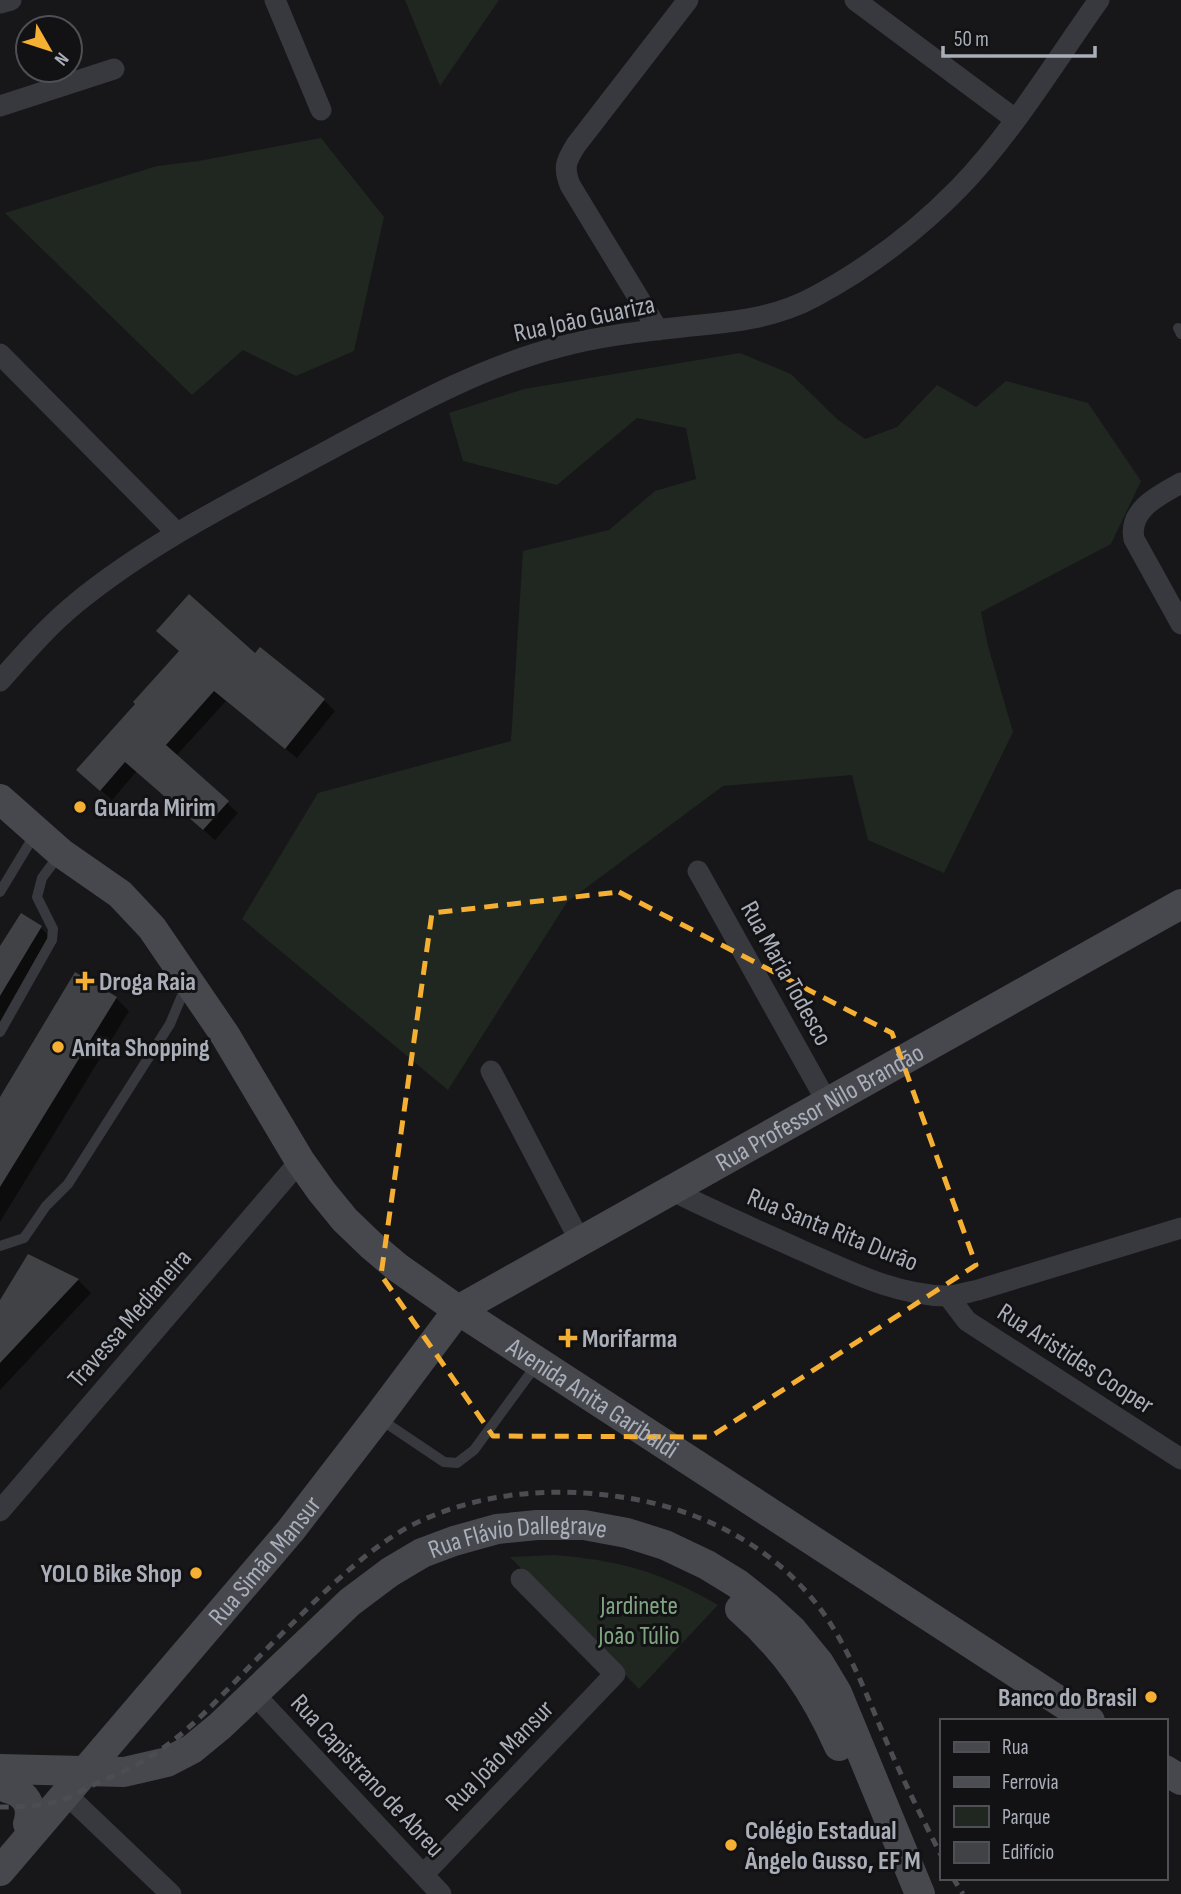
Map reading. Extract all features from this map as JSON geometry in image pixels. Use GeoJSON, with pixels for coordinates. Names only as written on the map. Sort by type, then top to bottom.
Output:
{"type":"FeatureCollection","features":[{"type":"Feature","properties":{"kind":"main road","name":"Avenida Anita Garibaldi"},"geometry":{"type":"LineString","coordinates":[[0,799],[61,853],[120,894],[152,928],[225,1035],[300,1161],[345,1220],[370,1245],[458,1310],[1087,1719]]}},
{"type":"Feature","properties":{"kind":"main road","name":"Rua Professor Nilo Brandão"},"geometry":{"type":"LineString","coordinates":[[458,1310],[1181,904]]}},
{"type":"Feature","properties":{"kind":"main road","name":"Rua Simão Mansur"},"geometry":{"type":"LineString","coordinates":[[0,1871],[291,1530],[458,1310]]}},
{"type":"Feature","properties":{"kind":"main road","name":"Rua Flávio Dallegrave"},"geometry":{"type":"LineString","coordinates":[[2,1782],[71,1788],[167,1762],[192,1749],[260,1700],[369,1608],[424,1573],[459,1558],[524,1545],[558,1544],[597,1548],[634,1555],[666,1567],[731,1602],[781,1649],[823,1713],[878,1835],[893,1861],[919,1894]]}},
{"type":"Feature","properties":{"kind":"main road"},"geometry":{"type":"LineString","coordinates":[[2,1782],[22,1794],[28,1801],[31,1809],[28,1824]]}},
{"type":"Feature","properties":{"kind":"main road","name":"Rua Simão Mansur"},"geometry":{"type":"LineString","coordinates":[[0,1845],[71,1788]]}},
{"type":"Feature","properties":{"kind":"street"},"geometry":{"type":"LineString","coordinates":[[0,3],[11,0]]}},
{"type":"Feature","properties":{"kind":"street"},"geometry":{"type":"LineString","coordinates":[[275,0],[321,110]]}},
{"type":"Feature","properties":{"kind":"street"},"geometry":{"type":"LineString","coordinates":[[658,330],[570,185],[565,172],[567,159],[576,145],[688,0]]}},
{"type":"Feature","properties":{"kind":"street"},"geometry":{"type":"LineString","coordinates":[[855,0],[1015,119]]}},
{"type":"Feature","properties":{"kind":"street","name":"Rua João Guariza"},"geometry":{"type":"LineString","coordinates":[[0,681],[52,624],[74,605],[177,533],[469,378],[519,358],[563,346],[614,336],[749,320],[779,312],[812,298],[849,277],[907,237],[936,211],[986,157],[1098,0]]}},
{"type":"Feature","properties":{"kind":"street"},"geometry":{"type":"LineString","coordinates":[[0,106],[114,69]]}},
{"type":"Feature","properties":{"kind":"street"},"geometry":{"type":"LineString","coordinates":[[0,354],[177,533]]}},
{"type":"Feature","properties":{"kind":"street"},"geometry":{"type":"LineString","coordinates":[[1181,483],[1141,511],[1132,530],[1181,624]]}},
{"type":"Feature","properties":{"kind":"street","name":"Rua Maria Todesco"},"geometry":{"type":"LineString","coordinates":[[698,871],[827,1102]]}},
{"type":"Feature","properties":{"kind":"street"},"geometry":{"type":"LineString","coordinates":[[491,1071],[580,1241]]}},
{"type":"Feature","properties":{"kind":"street","name":"Travessa Medianeira"},"geometry":{"type":"LineString","coordinates":[[0,1511],[300,1161]]}},
{"type":"Feature","properties":{"kind":"street","name":"Rua Santa Rita Durão"},"geometry":{"type":"LineString","coordinates":[[671,1190],[715,1212],[884,1285],[916,1293],[948,1296],[978,1290],[1181,1228]]}},
{"type":"Feature","properties":{"kind":"street","name":"Rua Aristides Cooper"},"geometry":{"type":"LineString","coordinates":[[948,1296],[967,1321],[1181,1459]]}},
{"type":"Feature","properties":{"kind":"street","name":"Rua João Mansur"},"geometry":{"type":"LineString","coordinates":[[423,1875],[615,1674],[520,1579]]}},
{"type":"Feature","properties":{"kind":"street","name":"Rua Capistrano de Abreu"},"geometry":{"type":"LineString","coordinates":[[260,1700],[441,1894]]}},
{"type":"Feature","properties":{"kind":"street"},"geometry":{"type":"LineString","coordinates":[[71,1788],[171,1894]]}},
{"type":"Feature","properties":{"kind":"lane"},"geometry":{"type":"LineString","coordinates":[[0,892],[37,832]]}},
{"type":"Feature","properties":{"kind":"lane"},"geometry":{"type":"LineString","coordinates":[[0,1032],[52,940],[52,929],[37,898],[42,878],[61,853]]}},
{"type":"Feature","properties":{"kind":"lane"},"geometry":{"type":"LineString","coordinates":[[0,1246],[24,1238],[46,1206],[68,1184],[170,1024],[188,981]]}},
{"type":"Feature","properties":{"kind":"lane"},"geometry":{"type":"LineString","coordinates":[[378,1417],[444,1462],[457,1463],[474,1450],[539,1361]]}},
{"type":"Feature","properties":{"kind":"highlighted area"},"geometry":{"type":"Polygon","coordinates":[[[619,892],[892,1033],[976,1265],[710,1437],[493,1436],[381,1275],[432,913],[619,892]]]}},
{"type":"Feature","properties":{"kind":"green space"},"geometry":{"type":"Polygon","coordinates":[[[405,0],[499,0],[440,86],[405,0]]]}},
{"type":"Feature","properties":{"kind":"green space"},"geometry":{"type":"Polygon","coordinates":[[[321,138],[384,217],[354,351],[296,376],[243,350],[192,395],[5,213],[157,166],[199,161],[321,138]]]}},
{"type":"Feature","properties":{"kind":"green space"},"geometry":{"type":"Polygon","coordinates":[[[740,353],[791,374],[837,419],[865,439],[897,427],[937,385],[976,407],[1006,381],[1088,403],[1141,481],[1111,544],[981,612],[1013,732],[944,873],[868,840],[852,775],[723,786],[567,902],[448,1090],[242,919],[318,793],[511,741],[523,551],[609,530],[655,491],[696,479],[686,428],[637,418],[557,485],[463,461],[449,413],[524,389],[740,353]]]}},
{"type":"Feature","properties":{"kind":"green space","name":"Jardinete João Túlio"},"geometry":{"type":"Polygon","coordinates":[[[554,1555],[599,1560],[639,1570],[677,1584],[718,1605],[639,1689],[510,1557],[554,1555]]]}},
{"type":"Feature","properties":{"kind":"building"},"geometry":{"type":"Polygon","coordinates":[[[189,594],[255,653],[260,647],[325,699],[285,749],[214,691],[166,745],[229,801],[203,830],[125,762],[100,791],[76,770],[179,651],[156,631],[189,594]]]}},
{"type":"Feature","properties":{"kind":"building"},"geometry":{"type":"Polygon","coordinates":[[[21,913],[42,926],[0,996],[0,946],[21,913]]]}},
{"type":"Feature","properties":{"kind":"building","name":"Anita Shopping"},"geometry":{"type":"Polygon","coordinates":[[[75,972],[117,997],[0,1187],[0,1097],[75,972]]]}},
{"type":"Feature","properties":{"kind":"building"},"geometry":{"type":"Polygon","coordinates":[[[28,1254],[79,1279],[0,1363],[0,1300],[28,1254]]]}},
{"type":"Feature","properties":{"kind":"railway"},"geometry":{"type":"LineString","coordinates":[[0,1807],[40,1805],[62,1800],[156,1753],[206,1712],[335,1582],[371,1552],[410,1526],[460,1506],[487,1499],[567,1492],[648,1502],[700,1518],[748,1543],[771,1558],[791,1576],[810,1596],[844,1646],[891,1753],[940,1853]]}},
{"type":"Feature","properties":{"kind":"railway"},"geometry":{"type":"LineString","coordinates":[[954,1880],[963,1894]]}},
{"type":"Feature","properties":{"kind":"place","name":"Guarda Mirim"},"geometry":{"type":"Point","coordinates":[80,807]}},
{"type":"Feature","properties":{"kind":"place","name":"Droga Raia"},"geometry":{"type":"Point","coordinates":[85,981]}},
{"type":"Feature","properties":{"kind":"place","name":"Anita Shopping"},"geometry":{"type":"Point","coordinates":[58,1047]}},
{"type":"Feature","properties":{"kind":"place","name":"Morifarma"},"geometry":{"type":"Point","coordinates":[568,1338]}},
{"type":"Feature","properties":{"kind":"place","name":"YOLO Bike Shop"},"geometry":{"type":"Point","coordinates":[196,1573]}},
{"type":"Feature","properties":{"kind":"place","name":"Banco do Brasil"},"geometry":{"type":"Point","coordinates":[1151,1697]}},
{"type":"Feature","properties":{"kind":"place","name":"Colégio Estadual Ângelo Gusso, EF M"},"geometry":{"type":"Point","coordinates":[731,1845]}}]}
